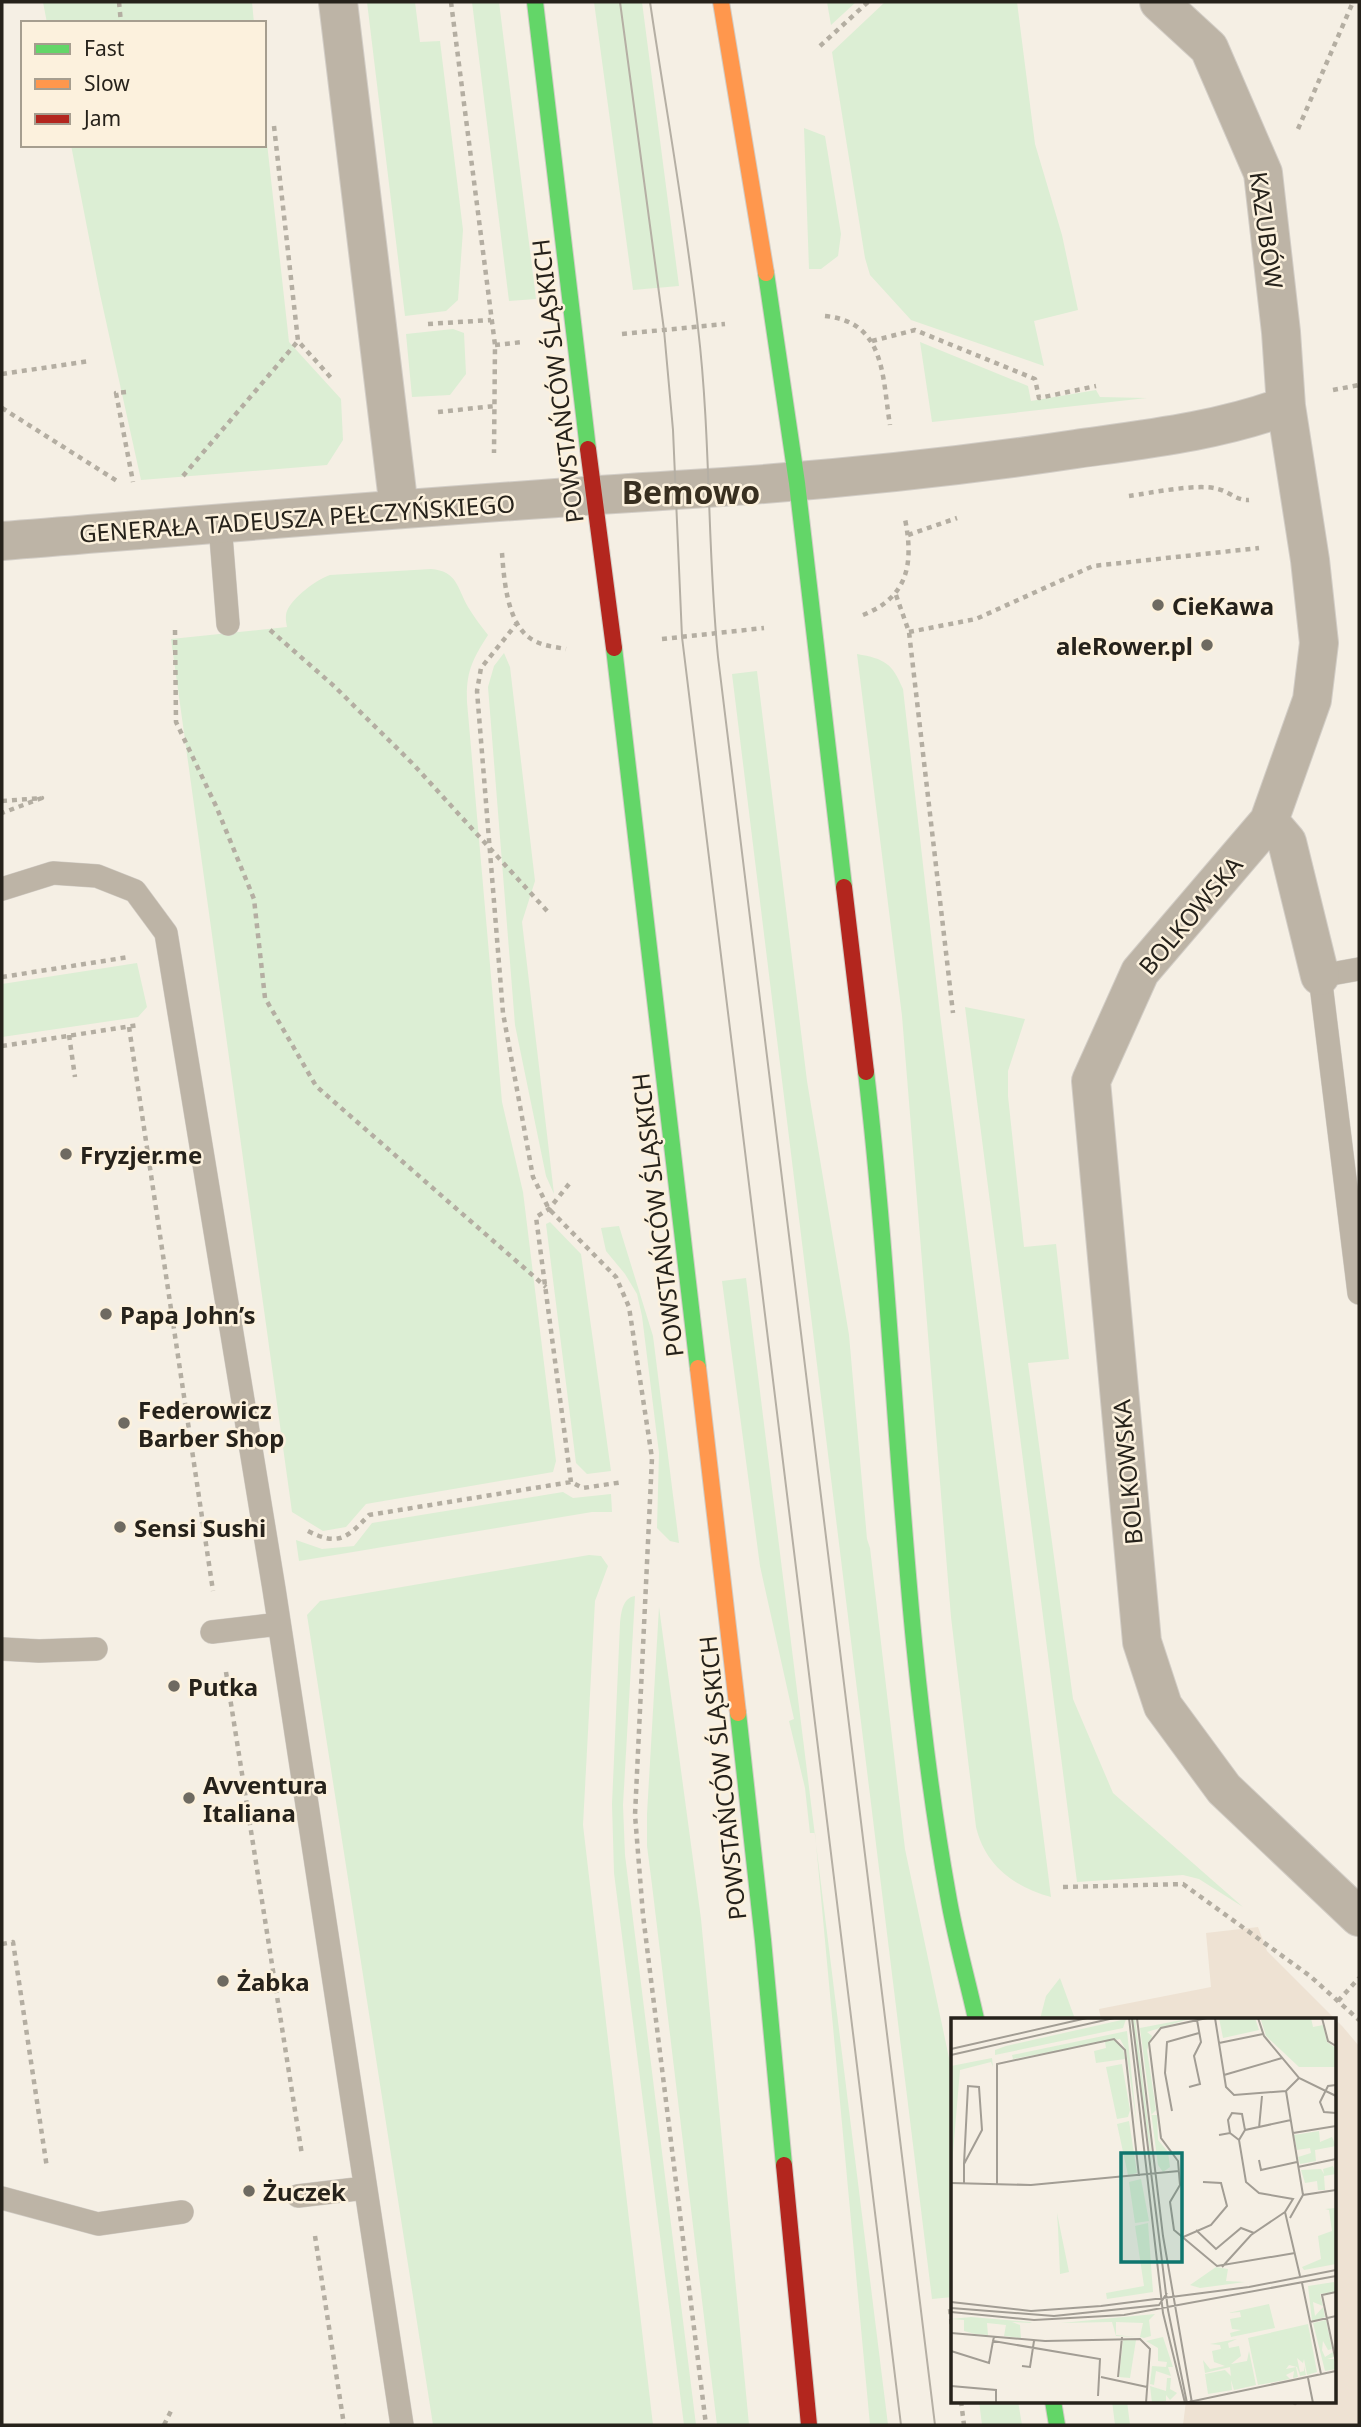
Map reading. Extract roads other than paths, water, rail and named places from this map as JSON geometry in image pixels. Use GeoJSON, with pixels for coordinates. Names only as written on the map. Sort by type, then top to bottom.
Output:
{"type":"FeatureCollection","features":[{"type":"Feature","properties":{"kind":"main road","name":"POWSTAŃCÓW ŚLĄSKICH"},"geometry":{"type":"LineString","coordinates":[[535,2],[573,338],[614,645],[730,1642],[763,1940],[809,2425]]}},
{"type":"Feature","properties":{"kind":"main road"},"geometry":{"type":"LineString","coordinates":[[721,2],[774,320],[797,482],[877,1165],[899,1475],[927,1756],[948,1896],[976,2018]]}},
{"type":"Feature","properties":{"kind":"main road"},"geometry":{"type":"LineString","coordinates":[[1053,2402],[1056,2425]]}},
{"type":"Feature","properties":{"kind":"street"},"geometry":{"type":"LineString","coordinates":[[338,2],[399,509]]}},
{"type":"Feature","properties":{"kind":"street","name":"KAZUBÓW"},"geometry":{"type":"LineString","coordinates":[[1159,2],[1209,48],[1263,173],[1286,406]]}},
{"type":"Feature","properties":{"kind":"street"},"geometry":{"type":"LineString","coordinates":[[797,482],[965,465],[1158,437],[1250,420],[1286,406]]}},
{"type":"Feature","properties":{"kind":"street","name":"BOLKOWSKA"},"geometry":{"type":"LineString","coordinates":[[1286,406],[1310,560],[1319,643],[1312,700],[1269,821],[1140,972],[1091,1081],[1142,1642],[1163,1706],[1224,1789],[1352,1896]]}},
{"type":"Feature","properties":{"kind":"street","name":"GENERAŁA TADEUSZA PEŁCZYŃSKIEGO"},"geometry":{"type":"LineString","coordinates":[[2,541],[399,509],[797,482]]}},
{"type":"Feature","properties":{"kind":"street"},"geometry":{"type":"LineString","coordinates":[[1269,821],[1287,842],[1320,976]]}},
{"type":"Feature","properties":{"kind":"lane"},"geometry":{"type":"LineString","coordinates":[[220,524],[228,624]]}},
{"type":"Feature","properties":{"kind":"lane"},"geometry":{"type":"LineString","coordinates":[[2,889],[53,873],[97,876],[135,891],[166,933],[279,1623],[402,2425]]}},
{"type":"Feature","properties":{"kind":"lane"},"geometry":{"type":"LineString","coordinates":[[1359,969],[1320,976],[1359,1293]]}},
{"type":"Feature","properties":{"kind":"lane"},"geometry":{"type":"LineString","coordinates":[[216,1632],[279,1623]]}},
{"type":"Feature","properties":{"kind":"lane"},"geometry":{"type":"LineString","coordinates":[[2,1648],[39,1651],[96,1649]]}},
{"type":"Feature","properties":{"kind":"lane"},"geometry":{"type":"LineString","coordinates":[[303,2196],[365,2188]]}},
{"type":"Feature","properties":{"kind":"lane"},"geometry":{"type":"LineString","coordinates":[[2,2198],[98,2224],[182,2212]]}},
{"type":"Feature","properties":{"kind":"tram line"},"geometry":{"type":"LineString","coordinates":[[620,2],[664,330],[673,430],[682,637],[901,2425]]}},
{"type":"Feature","properties":{"kind":"tram line"},"geometry":{"type":"LineString","coordinates":[[650,2],[698,328],[718,657],[935,2425]]}},
{"type":"Feature","properties":{"kind":"place","name":"CieKawa"},"geometry":{"type":"Point","coordinates":[1158,605]}},
{"type":"Feature","properties":{"kind":"place","name":"aleRower.pl"},"geometry":{"type":"Point","coordinates":[1207,645]}},
{"type":"Feature","properties":{"kind":"place","name":"Fryzjer.me"},"geometry":{"type":"Point","coordinates":[66,1154]}},
{"type":"Feature","properties":{"kind":"place","name":"Papa John’s"},"geometry":{"type":"Point","coordinates":[106,1314]}},
{"type":"Feature","properties":{"kind":"place","name":"Federowicz Barber Shop"},"geometry":{"type":"Point","coordinates":[124,1423]}},
{"type":"Feature","properties":{"kind":"place","name":"Sensi Sushi"},"geometry":{"type":"Point","coordinates":[120,1527]}},
{"type":"Feature","properties":{"kind":"place","name":"Putka"},"geometry":{"type":"Point","coordinates":[174,1686]}},
{"type":"Feature","properties":{"kind":"place","name":"Avventura Italiana"},"geometry":{"type":"Point","coordinates":[189,1798]}},
{"type":"Feature","properties":{"kind":"place","name":"Żabka"},"geometry":{"type":"Point","coordinates":[223,1981]}},
{"type":"Feature","properties":{"kind":"place","name":"Żuczek"},"geometry":{"type":"Point","coordinates":[249,2191]}},
{"type":"Feature","properties":{"kind":"district","name":"Bemowo"},"geometry":{"type":"Point","coordinates":[691,491]}}]}
